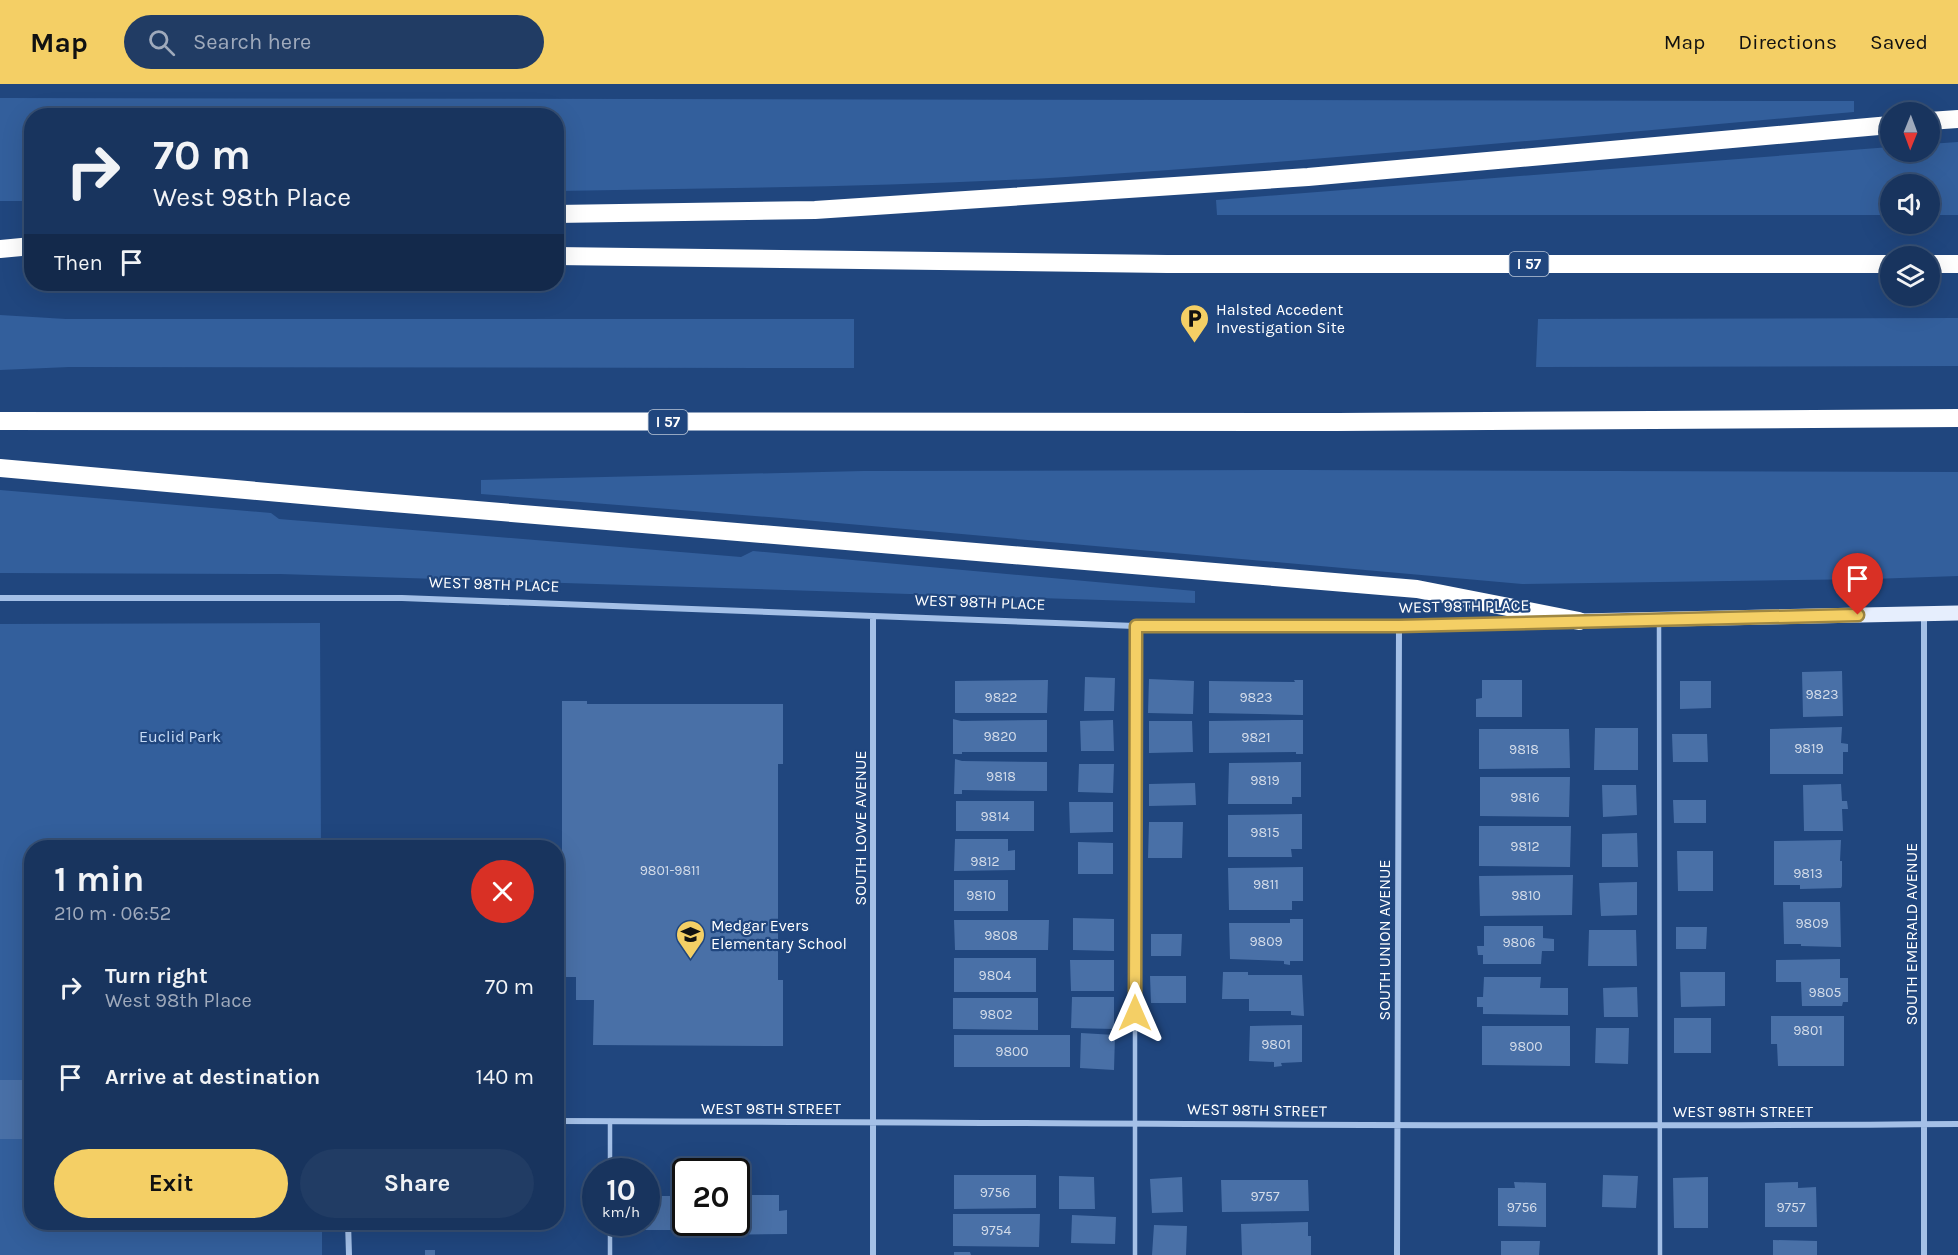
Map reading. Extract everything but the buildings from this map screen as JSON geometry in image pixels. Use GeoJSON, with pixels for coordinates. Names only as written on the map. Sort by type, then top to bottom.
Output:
{"type":"FeatureCollection","features":[{"type":"Feature","properties":{"kind":"highway"},"geometry":{"type":"LineString","coordinates":[[1940,120],[1958,119]]}},
{"type":"Feature","properties":{"kind":"highway"},"geometry":{"type":"LineString","coordinates":[[564,214],[839,208],[1308,177],[1880,126]]}},
{"type":"Feature","properties":{"kind":"highway"},"geometry":{"type":"LineString","coordinates":[[0,251],[24,247]]}},
{"type":"Feature","properties":{"kind":"highway"},"geometry":{"type":"LineString","coordinates":[[0,251],[24,253]]}},
{"type":"Feature","properties":{"kind":"highway","name":"I 57"},"geometry":{"type":"LineString","coordinates":[[564,256],[1167,264],[1880,264]]}},
{"type":"Feature","properties":{"kind":"highway"},"geometry":{"type":"LineString","coordinates":[[1940,264],[1958,264]]}},
{"type":"Feature","properties":{"kind":"highway","name":"I 57"},"geometry":{"type":"LineString","coordinates":[[0,421],[1337,422],[1958,418]]}},
{"type":"Feature","properties":{"kind":"highway"},"geometry":{"type":"LineString","coordinates":[[0,468],[1417,589],[1579,621]]}},
{"type":"Feature","properties":{"kind":"main road","name":"WEST 98TH PLACE"},"geometry":{"type":"LineString","coordinates":[[1579,621],[1958,613]]}},
{"type":"Feature","properties":{"kind":"street","name":"WEST 98TH PLACE"},"geometry":{"type":"LineString","coordinates":[[0,598],[402,598],[1136,626],[1399,626],[1579,621]]}},
{"type":"Feature","properties":{"kind":"street","name":"SOUTH EMERALD AVENUE"},"geometry":{"type":"LineString","coordinates":[[1924,613],[1924,1255]]}},
{"type":"Feature","properties":{"kind":"street","name":"SOUTH LOWE AVENUE"},"geometry":{"type":"LineString","coordinates":[[873,616],[873,1255]]}},
{"type":"Feature","properties":{"kind":"street","name":"SOUTH UNION AVENUE"},"geometry":{"type":"LineString","coordinates":[[1397,1255],[1399,626]]}},
{"type":"Feature","properties":{"kind":"street","name":"WEST 98TH STREET"},"geometry":{"type":"LineString","coordinates":[[564,1120],[1398,1125],[1958,1124]]}},
{"type":"Feature","properties":{"kind":"street"},"geometry":{"type":"LineString","coordinates":[[348,1230],[348,1255]]}},
{"type":"Feature","properties":{"kind":"lane"},"geometry":{"type":"LineString","coordinates":[[1659,619],[1660,1255]]}},
{"type":"Feature","properties":{"kind":"lane"},"geometry":{"type":"LineString","coordinates":[[1135,1255],[1136,626]]}},
{"type":"Feature","properties":{"kind":"lane"},"geometry":{"type":"LineString","coordinates":[[610,1121],[610,1158]]}},
{"type":"Feature","properties":{"kind":"lane"},"geometry":{"type":"LineString","coordinates":[[610,1236],[610,1255]]}},
{"type":"Feature","properties":{"kind":"green space"},"geometry":{"type":"Polygon","coordinates":[[[0,98],[1854,101],[1854,112],[1362,155],[1066,177],[875,185],[564,191],[564,108],[24,108],[24,201],[0,201],[0,98]]]}},
{"type":"Feature","properties":{"kind":"green space"},"geometry":{"type":"Polygon","coordinates":[[[1958,142],[1958,215],[1940,215],[1940,174],[1880,174],[1880,215],[1217,215],[1216,200],[1880,148],[1880,162],[1940,162],[1940,143],[1958,142]]]}},
{"type":"Feature","properties":{"kind":"green space"},"geometry":{"type":"Polygon","coordinates":[[[0,315],[66,319],[854,319],[854,368],[69,367],[0,370],[0,315]]]}},
{"type":"Feature","properties":{"kind":"green space"},"geometry":{"type":"Polygon","coordinates":[[[1958,318],[1958,366],[1536,367],[1538,319],[1958,318]]]}},
{"type":"Feature","properties":{"kind":"green space"},"geometry":{"type":"Polygon","coordinates":[[[863,471],[1958,472],[1958,576],[1522,584],[781,518],[481,494],[481,480],[863,471]]]}},
{"type":"Feature","properties":{"kind":"green space"},"geometry":{"type":"Polygon","coordinates":[[[0,490],[271,513],[279,519],[741,557],[753,551],[1195,591],[1195,603],[280,574],[0,573],[0,490]]]}},
{"type":"Feature","properties":{"kind":"green space","name":"Euclid Park"},"geometry":{"type":"Polygon","coordinates":[[[320,623],[321,840],[24,840],[24,1230],[322,1230],[322,1255],[0,1255],[0,624],[320,623]]]}},
{"type":"Feature","properties":{"kind":"place","name":"Halsted Accedent Investigation Site"},"geometry":{"type":"Point","coordinates":[1195,344]}},
{"type":"Feature","properties":{"kind":"place","name":"Medgar Evers Elementary School"},"geometry":{"type":"Point","coordinates":[690,960]}},
{"type":"Feature","properties":{"kind":"route"},"geometry":{"type":"LineString","coordinates":[[1135,1013],[1136,626],[1399,626],[1858,615]]}}]}
